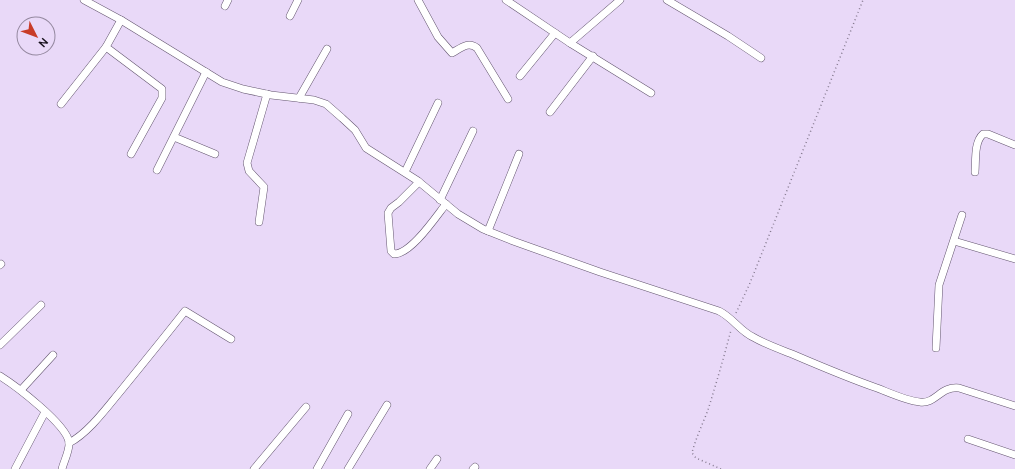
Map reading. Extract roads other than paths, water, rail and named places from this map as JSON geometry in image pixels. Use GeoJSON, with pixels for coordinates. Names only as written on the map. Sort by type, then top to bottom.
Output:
{"type":"FeatureCollection","features":[{"type":"Feature","properties":{"kind":"street"},"geometry":{"type":"LineString","coordinates":[[84,0],[121,20],[222,82],[235,87],[267,94],[314,100],[326,104],[355,130],[366,148],[419,182],[458,214],[488,231],[586,267],[720,311],[726,314],[747,334],[754,338],[841,375],[919,402],[927,402],[945,389],[959,388],[1015,406]]}},
{"type":"Feature","properties":{"kind":"street"},"geometry":{"type":"LineString","coordinates":[[290,16],[298,0]]}},
{"type":"Feature","properties":{"kind":"street"},"geometry":{"type":"LineString","coordinates":[[418,0],[438,37],[452,53],[467,45],[473,45],[478,48],[508,99]]}},
{"type":"Feature","properties":{"kind":"street"},"geometry":{"type":"LineString","coordinates":[[506,0],[570,43],[652,94]]}},
{"type":"Feature","properties":{"kind":"street"},"geometry":{"type":"LineString","coordinates":[[570,43],[620,0]]}},
{"type":"Feature","properties":{"kind":"street"},"geometry":{"type":"LineString","coordinates":[[667,0],[762,58]]}},
{"type":"Feature","properties":{"kind":"street"},"geometry":{"type":"LineString","coordinates":[[60,104],[106,47],[121,20]]}},
{"type":"Feature","properties":{"kind":"street"},"geometry":{"type":"LineString","coordinates":[[520,76],[555,33]]}},
{"type":"Feature","properties":{"kind":"street"},"geometry":{"type":"LineString","coordinates":[[106,47],[162,89],[162,98],[131,154]]}},
{"type":"Feature","properties":{"kind":"street"},"geometry":{"type":"LineString","coordinates":[[299,98],[327,49]]}},
{"type":"Feature","properties":{"kind":"street"},"geometry":{"type":"LineString","coordinates":[[550,112],[593,56]]}},
{"type":"Feature","properties":{"kind":"street"},"geometry":{"type":"LineString","coordinates":[[157,170],[206,72]]}},
{"type":"Feature","properties":{"kind":"street"},"geometry":{"type":"LineString","coordinates":[[259,222],[264,188],[249,171],[247,163],[267,94]]}},
{"type":"Feature","properties":{"kind":"street"},"geometry":{"type":"LineString","coordinates":[[405,172],[438,103]]}},
{"type":"Feature","properties":{"kind":"street"},"geometry":{"type":"LineString","coordinates":[[419,182],[399,202],[390,208],[388,213],[391,251],[394,254],[398,254],[418,239],[443,202],[473,131]]}},
{"type":"Feature","properties":{"kind":"street"},"geometry":{"type":"LineString","coordinates":[[975,172],[977,144],[979,138],[983,134],[988,134],[1015,145]]}},
{"type":"Feature","properties":{"kind":"street"},"geometry":{"type":"LineString","coordinates":[[174,136],[215,154]]}},
{"type":"Feature","properties":{"kind":"street"},"geometry":{"type":"LineString","coordinates":[[488,231],[519,154]]}},
{"type":"Feature","properties":{"kind":"street"},"geometry":{"type":"LineString","coordinates":[[936,348],[939,285],[962,215]]}},
{"type":"Feature","properties":{"kind":"street"},"geometry":{"type":"LineString","coordinates":[[954,241],[1015,259]]}},
{"type":"Feature","properties":{"kind":"street"},"geometry":{"type":"LineString","coordinates":[[0,345],[42,305]]}},
{"type":"Feature","properties":{"kind":"street"},"geometry":{"type":"LineString","coordinates":[[69,443],[76,440],[107,407],[185,312],[231,339]]}},
{"type":"Feature","properties":{"kind":"street"},"geometry":{"type":"LineString","coordinates":[[21,390],[53,355]]}},
{"type":"Feature","properties":{"kind":"street"},"geometry":{"type":"LineString","coordinates":[[0,376],[21,390],[61,427],[69,443],[62,469]]}},
{"type":"Feature","properties":{"kind":"street"},"geometry":{"type":"LineString","coordinates":[[348,469],[387,405]]}},
{"type":"Feature","properties":{"kind":"street"},"geometry":{"type":"LineString","coordinates":[[254,469],[306,407]]}},
{"type":"Feature","properties":{"kind":"street"},"geometry":{"type":"LineString","coordinates":[[15,469],[45,412]]}},
{"type":"Feature","properties":{"kind":"street"},"geometry":{"type":"LineString","coordinates":[[317,469],[348,414]]}},
{"type":"Feature","properties":{"kind":"street"},"geometry":{"type":"LineString","coordinates":[[968,439],[1015,455]]}},
{"type":"Feature","properties":{"kind":"street"},"geometry":{"type":"LineString","coordinates":[[430,469],[437,460]]}}]}
